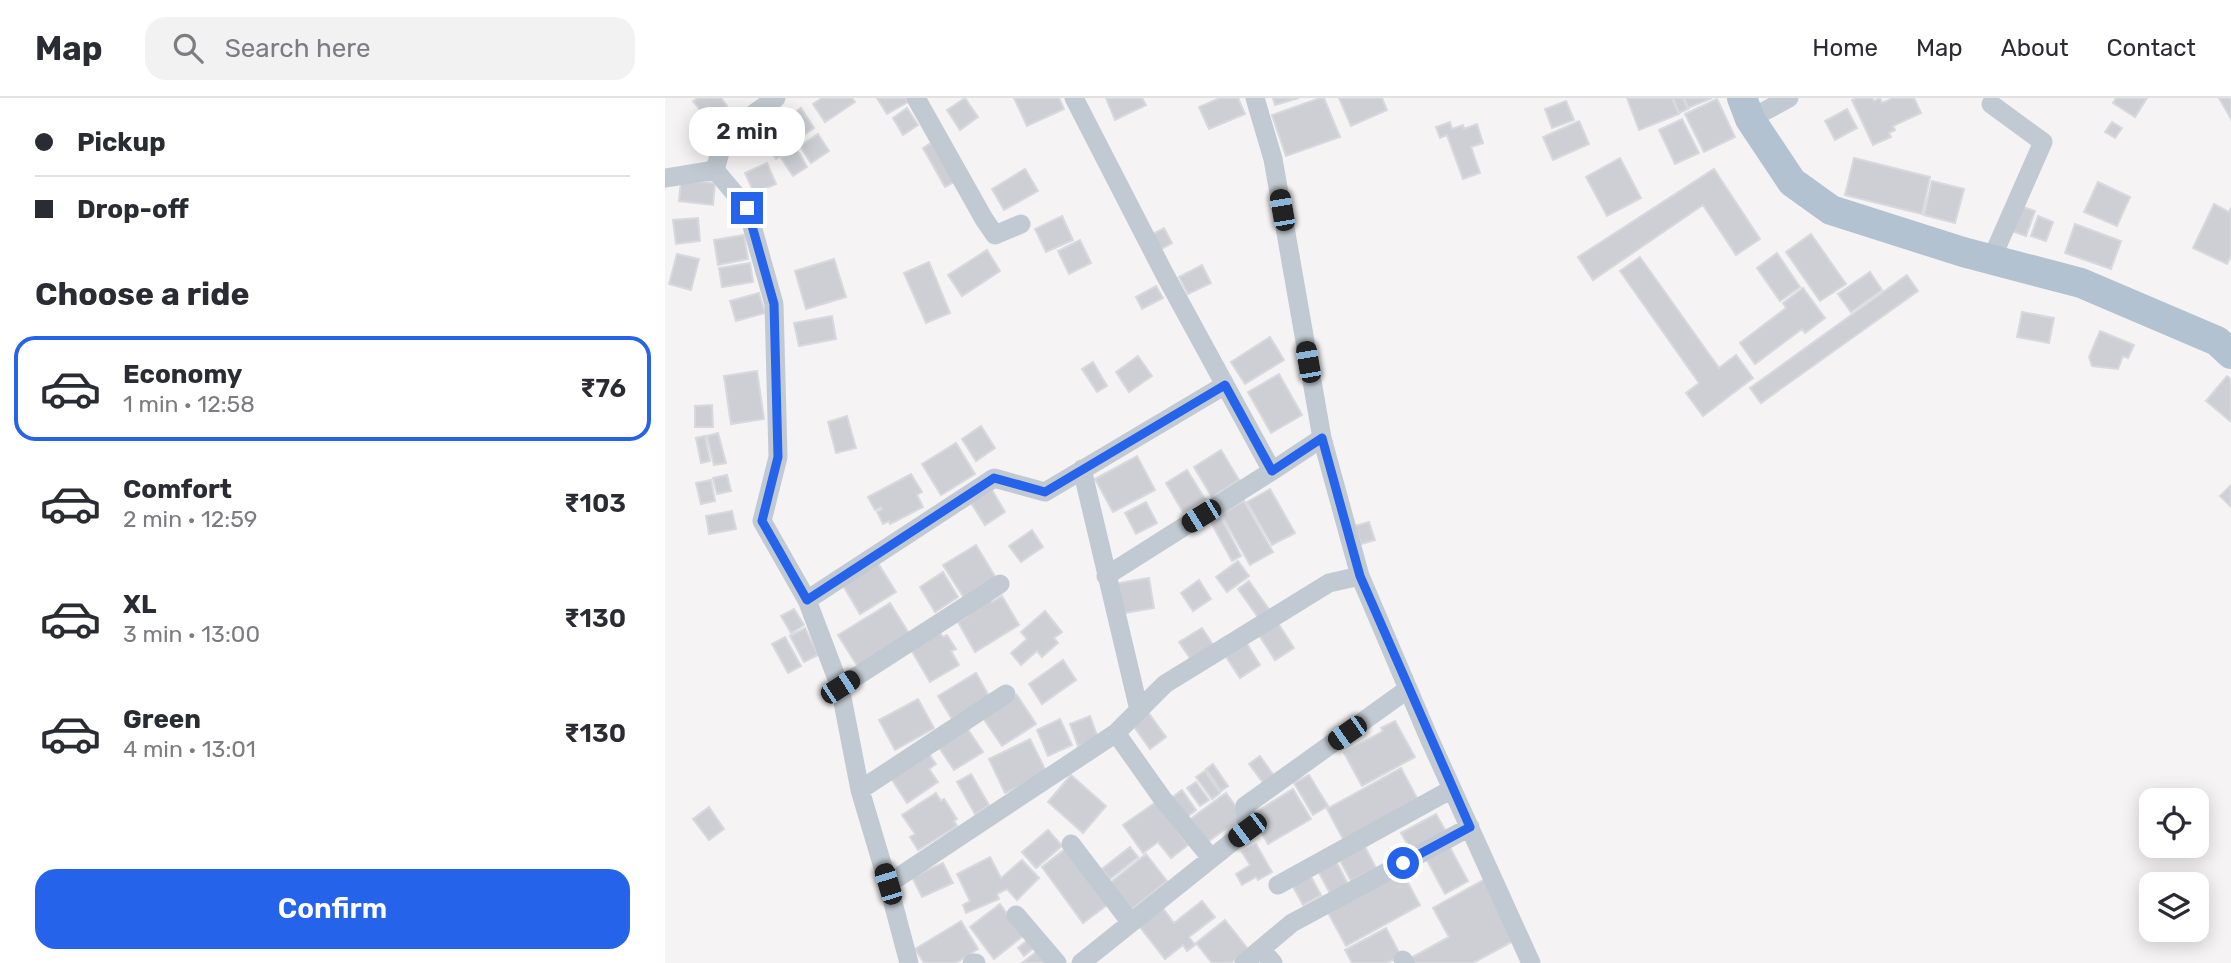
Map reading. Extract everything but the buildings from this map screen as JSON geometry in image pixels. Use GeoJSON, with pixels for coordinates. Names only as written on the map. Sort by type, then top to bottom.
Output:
{"type":"FeatureCollection","features":[{"type":"Feature","properties":{"kind":"main road"},"geometry":{"type":"LineString","coordinates":[[1746,108],[1792,182],[1831,210],[1991,260],[2081,283],[2226,344]]}},
{"type":"Feature","properties":{"kind":"street"},"geometry":{"type":"LineString","coordinates":[[715,170],[725,134],[776,98]]}},
{"type":"Feature","properties":{"kind":"street"},"geometry":{"type":"LineString","coordinates":[[916,98],[995,235],[1021,224]]}},
{"type":"Feature","properties":{"kind":"street"},"geometry":{"type":"LineString","coordinates":[[1074,98],[1158,261],[1272,471]]}},
{"type":"Feature","properties":{"kind":"street"},"geometry":{"type":"LineString","coordinates":[[1255,98],[1273,159],[1322,438],[1360,576],[1408,690],[1531,963]]}},
{"type":"Feature","properties":{"kind":"street"},"geometry":{"type":"LineString","coordinates":[[1746,108],[1789,98]]}},
{"type":"Feature","properties":{"kind":"street"},"geometry":{"type":"LineString","coordinates":[[1991,104],[2043,142],[1991,260]]}},
{"type":"Feature","properties":{"kind":"street"},"geometry":{"type":"LineString","coordinates":[[665,177],[715,170]]}},
{"type":"Feature","properties":{"kind":"street"},"geometry":{"type":"LineString","coordinates":[[715,170],[747,208],[774,304],[778,457],[762,521],[807,600],[840,687],[860,790],[909,963]]}},
{"type":"Feature","properties":{"kind":"street"},"geometry":{"type":"LineString","coordinates":[[807,600],[994,478],[1045,492],[1225,385]]}},
{"type":"Feature","properties":{"kind":"street"},"geometry":{"type":"LineString","coordinates":[[1107,576],[1322,438]]}},
{"type":"Feature","properties":{"kind":"street"},"geometry":{"type":"LineString","coordinates":[[1082,470],[1139,710]]}},
{"type":"Feature","properties":{"kind":"street"},"geometry":{"type":"LineString","coordinates":[[888,884],[1116,733],[1165,684],[1329,583],[1360,576]]}},
{"type":"Feature","properties":{"kind":"street"},"geometry":{"type":"LineString","coordinates":[[840,687],[1000,584]]}},
{"type":"Feature","properties":{"kind":"street"},"geometry":{"type":"LineString","coordinates":[[1081,963],[1247,830],[1245,806],[1408,690]]}},
{"type":"Feature","properties":{"kind":"street"},"geometry":{"type":"LineString","coordinates":[[860,790],[1006,694]]}},
{"type":"Feature","properties":{"kind":"street"},"geometry":{"type":"LineString","coordinates":[[1116,733],[1162,798],[1211,858]]}},
{"type":"Feature","properties":{"kind":"street"},"geometry":{"type":"LineString","coordinates":[[1278,885],[1453,789]]}},
{"type":"Feature","properties":{"kind":"street"},"geometry":{"type":"LineString","coordinates":[[1244,963],[1267,956],[1292,923],[1470,827]]}},
{"type":"Feature","properties":{"kind":"street"},"geometry":{"type":"LineString","coordinates":[[1071,844],[1131,923]]}},
{"type":"Feature","properties":{"kind":"street"},"geometry":{"type":"LineString","coordinates":[[1016,915],[1057,963]]}},
{"type":"Feature","properties":{"kind":"route"},"geometry":{"type":"LineString","coordinates":[[747,208],[774,304],[778,457],[762,521],[807,600],[994,478],[1045,492],[1225,385],[1272,471],[1322,438],[1360,576],[1470,827],[1403,863]]}}]}
